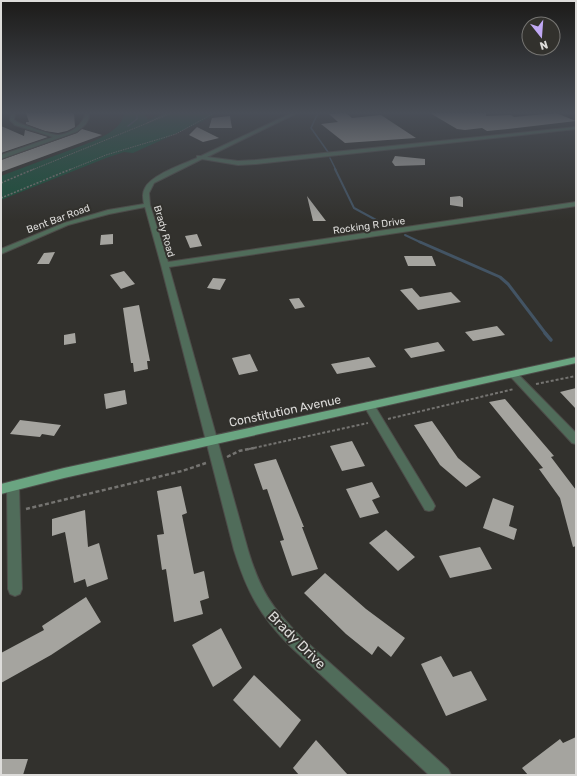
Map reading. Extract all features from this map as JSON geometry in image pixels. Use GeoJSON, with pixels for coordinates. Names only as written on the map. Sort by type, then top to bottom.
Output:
{"type":"FeatureCollection","features":[{"type":"Feature","properties":{"kind":"main road","name":"Constitution Avenue"},"geometry":{"type":"LineString","coordinates":[[7,487],[211,440],[576,360]]}},
{"type":"Feature","properties":{"kind":"street"},"geometry":{"type":"LineString","coordinates":[[1,157],[24,149]]}},
{"type":"Feature","properties":{"kind":"street","name":"Brady Road"},"geometry":{"type":"LineString","coordinates":[[211,440],[147,205],[146,193],[152,182],[217,149]]}},
{"type":"Feature","properties":{"kind":"street"},"geometry":{"type":"LineString","coordinates":[[199,158],[238,163],[376,149]]}},
{"type":"Feature","properties":{"kind":"street","name":"Rocking R Drive"},"geometry":{"type":"LineString","coordinates":[[164,265],[576,204]]}},
{"type":"Feature","properties":{"kind":"street","name":"Bent Bar Road"},"geometry":{"type":"LineString","coordinates":[[1,252],[66,224],[108,212],[147,205]]}},
{"type":"Feature","properties":{"kind":"street"},"geometry":{"type":"LineString","coordinates":[[513,374],[576,440]]}},
{"type":"Feature","properties":{"kind":"street"},"geometry":{"type":"LineString","coordinates":[[369,406],[429,506]]}},
{"type":"Feature","properties":{"kind":"street","name":"Brady Drive"},"geometry":{"type":"LineString","coordinates":[[211,440],[218,460],[240,550],[250,578],[262,604],[278,624],[296,642],[442,775]]}},
{"type":"Feature","properties":{"kind":"street"},"geometry":{"type":"LineString","coordinates":[[7,487],[14,512],[15,589]]}},
{"type":"Feature","properties":{"kind":"path"},"geometry":{"type":"LineString","coordinates":[[1,183],[82,149]]}},
{"type":"Feature","properties":{"kind":"path"},"geometry":{"type":"LineString","coordinates":[[1,198],[106,155],[125,149]]}},
{"type":"Feature","properties":{"kind":"path"},"geometry":{"type":"LineString","coordinates":[[14,512],[218,460],[239,451],[576,376]]}},
{"type":"Feature","properties":{"kind":"green space"},"geometry":{"type":"Polygon","coordinates":[[[72,149],[141,149],[133,153],[124,152],[106,158],[1,200],[1,176],[72,149]]]}},
{"type":"Feature","properties":{"kind":"building"},"geometry":{"type":"Polygon","coordinates":[[[1,149],[12,149],[1,153],[1,149]]]}},
{"type":"Feature","properties":{"kind":"building"},"geometry":{"type":"Polygon","coordinates":[[[31,149],[63,149],[1,172],[1,160],[31,149]]]}},
{"type":"Feature","properties":{"kind":"building"},"geometry":{"type":"Polygon","coordinates":[[[395,156],[425,159],[425,165],[395,166],[392,162],[395,156]]]}},
{"type":"Feature","properties":{"kind":"building"},"geometry":{"type":"Polygon","coordinates":[[[307,196],[326,221],[313,221],[307,196]]]}},
{"type":"Feature","properties":{"kind":"building"},"geometry":{"type":"Polygon","coordinates":[[[460,196],[463,198],[463,207],[450,205],[450,197],[460,196]]]}},
{"type":"Feature","properties":{"kind":"building"},"geometry":{"type":"Polygon","coordinates":[[[113,234],[113,244],[100,245],[101,235],[113,234]]]}},
{"type":"Feature","properties":{"kind":"building"},"geometry":{"type":"Polygon","coordinates":[[[197,234],[202,246],[190,248],[185,236],[197,234]]]}},
{"type":"Feature","properties":{"kind":"building"},"geometry":{"type":"Polygon","coordinates":[[[55,252],[49,264],[37,264],[44,253],[55,252]]]}},
{"type":"Feature","properties":{"kind":"building"},"geometry":{"type":"Polygon","coordinates":[[[404,256],[432,256],[436,266],[408,266],[404,256]]]}},
{"type":"Feature","properties":{"kind":"building"},"geometry":{"type":"Polygon","coordinates":[[[124,271],[135,284],[121,289],[110,275],[124,271]]]}},
{"type":"Feature","properties":{"kind":"building"},"geometry":{"type":"Polygon","coordinates":[[[213,278],[226,279],[220,290],[207,288],[213,278]]]}},
{"type":"Feature","properties":{"kind":"building"},"geometry":{"type":"Polygon","coordinates":[[[412,288],[420,297],[451,292],[461,302],[418,310],[400,290],[412,288]]]}},
{"type":"Feature","properties":{"kind":"building"},"geometry":{"type":"Polygon","coordinates":[[[299,298],[305,307],[295,309],[289,299],[299,298]]]}},
{"type":"Feature","properties":{"kind":"building"},"geometry":{"type":"Polygon","coordinates":[[[139,305],[150,361],[147,361],[148,369],[134,372],[133,363],[131,363],[123,308],[139,305]]]}},
{"type":"Feature","properties":{"kind":"building"},"geometry":{"type":"Polygon","coordinates":[[[497,326],[505,335],[473,341],[465,332],[497,326]]]}},
{"type":"Feature","properties":{"kind":"building"},"geometry":{"type":"Polygon","coordinates":[[[75,333],[76,343],[64,345],[64,335],[75,333]]]}},
{"type":"Feature","properties":{"kind":"building"},"geometry":{"type":"Polygon","coordinates":[[[438,342],[445,351],[411,358],[404,349],[438,342]]]}},
{"type":"Feature","properties":{"kind":"building"},"geometry":{"type":"Polygon","coordinates":[[[250,354],[258,371],[239,375],[232,358],[250,354]]]}},
{"type":"Feature","properties":{"kind":"building"},"geometry":{"type":"Polygon","coordinates":[[[369,357],[376,367],[337,374],[331,364],[369,357]]]}},
{"type":"Feature","properties":{"kind":"building"},"geometry":{"type":"Polygon","coordinates":[[[576,388],[576,409],[560,392],[576,388]]]}},
{"type":"Feature","properties":{"kind":"building"},"geometry":{"type":"Polygon","coordinates":[[[125,390],[127,404],[106,409],[104,394],[125,390]]]}},
{"type":"Feature","properties":{"kind":"building"},"geometry":{"type":"Polygon","coordinates":[[[505,399],[554,456],[551,457],[576,490],[576,546],[573,547],[560,498],[539,469],[543,468],[489,402],[505,399]]]}},
{"type":"Feature","properties":{"kind":"building"},"geometry":{"type":"Polygon","coordinates":[[[20,420],[61,425],[54,436],[42,434],[40,437],[10,434],[20,420]]]}},
{"type":"Feature","properties":{"kind":"building"},"geometry":{"type":"Polygon","coordinates":[[[432,421],[458,458],[481,477],[466,487],[440,465],[414,425],[432,421]]]}},
{"type":"Feature","properties":{"kind":"building"},"geometry":{"type":"Polygon","coordinates":[[[352,441],[365,466],[342,471],[330,446],[352,441]]]}},
{"type":"Feature","properties":{"kind":"building"},"geometry":{"type":"Polygon","coordinates":[[[276,459],[304,527],[302,527],[318,569],[292,576],[280,541],[284,540],[267,489],[263,490],[254,464],[276,459]]]}},
{"type":"Feature","properties":{"kind":"building"},"geometry":{"type":"Polygon","coordinates":[[[372,482],[380,497],[372,500],[379,513],[360,518],[346,489],[372,482]]]}},
{"type":"Feature","properties":{"kind":"building"},"geometry":{"type":"Polygon","coordinates":[[[181,486],[187,513],[182,515],[194,574],[204,571],[209,598],[200,601],[203,614],[174,622],[166,569],[162,570],[157,535],[164,534],[157,491],[181,486]]]}},
{"type":"Feature","properties":{"kind":"building"},"geometry":{"type":"Polygon","coordinates":[[[493,498],[514,506],[509,526],[517,529],[514,540],[483,528],[493,498]]]}},
{"type":"Feature","properties":{"kind":"building"},"geometry":{"type":"Polygon","coordinates":[[[85,510],[88,547],[99,543],[108,579],[87,587],[85,579],[74,583],[65,532],[52,536],[52,519],[85,510]]]}},
{"type":"Feature","properties":{"kind":"building"},"geometry":{"type":"Polygon","coordinates":[[[386,530],[415,557],[398,571],[369,543],[386,530]]]}},
{"type":"Feature","properties":{"kind":"building"},"geometry":{"type":"Polygon","coordinates":[[[480,547],[492,569],[450,578],[439,556],[480,547]]]}},
{"type":"Feature","properties":{"kind":"building"},"geometry":{"type":"Polygon","coordinates":[[[325,573],[366,609],[405,638],[391,657],[378,646],[372,655],[346,634],[304,593],[325,573]]]}},
{"type":"Feature","properties":{"kind":"building"},"geometry":{"type":"Polygon","coordinates":[[[86,597],[101,622],[51,655],[1,683],[1,653],[44,630],[42,626],[86,597]]]}},
{"type":"Feature","properties":{"kind":"building"},"geometry":{"type":"Polygon","coordinates":[[[221,628],[242,668],[213,687],[192,645],[221,628]]]}},
{"type":"Feature","properties":{"kind":"building"},"geometry":{"type":"Polygon","coordinates":[[[441,656],[453,677],[471,671],[487,700],[446,716],[421,664],[441,656]]]}},
{"type":"Feature","properties":{"kind":"building"},"geometry":{"type":"Polygon","coordinates":[[[254,675],[301,720],[280,748],[233,700],[254,675]]]}},
{"type":"Feature","properties":{"kind":"building"},"geometry":{"type":"Polygon","coordinates":[[[576,737],[576,775],[528,775],[522,768],[560,739],[563,743],[576,737]]]}},
{"type":"Feature","properties":{"kind":"building"},"geometry":{"type":"Polygon","coordinates":[[[316,740],[348,775],[299,775],[293,768],[316,740]]]}},
{"type":"Feature","properties":{"kind":"building"},"geometry":{"type":"Polygon","coordinates":[[[1,759],[28,759],[23,775],[1,775],[1,759]]]}},
{"type":"Feature","properties":{"kind":"waterway"},"geometry":{"type":"LineString","coordinates":[[330,158],[336,170]]}},
{"type":"Feature","properties":{"kind":"waterway"},"geometry":{"type":"LineString","coordinates":[[335,169],[354,208],[389,227]]}},
{"type":"Feature","properties":{"kind":"waterway"},"geometry":{"type":"LineString","coordinates":[[405,235],[422,243]]}},
{"type":"Feature","properties":{"kind":"waterway"},"geometry":{"type":"LineString","coordinates":[[420,242],[500,277],[508,284],[546,334]]}},
{"type":"Feature","properties":{"kind":"waterway"},"geometry":{"type":"LineString","coordinates":[[545,333],[551,340]]}}]}
